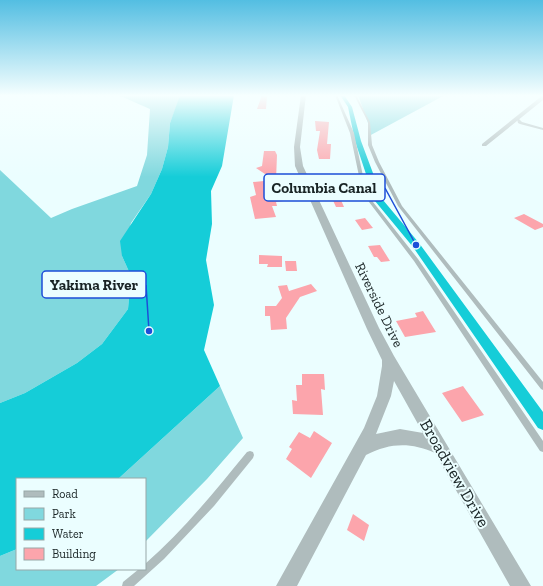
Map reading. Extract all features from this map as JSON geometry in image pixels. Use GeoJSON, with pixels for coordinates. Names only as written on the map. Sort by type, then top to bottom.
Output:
{"type":"FeatureCollection","features":[{"type":"Feature","properties":{"kind":"street","name":"Riverside Drive"},"geometry":{"type":"LineString","coordinates":[[286,586],[369,433],[384,396],[388,377],[389,360],[373,329],[299,166],[297,146],[300,122]]}},
{"type":"Feature","properties":{"kind":"street"},"geometry":{"type":"LineString","coordinates":[[484,145],[513,122]]}},
{"type":"Feature","properties":{"kind":"street","name":"Broadview Drive"},"geometry":{"type":"LineString","coordinates":[[389,360],[521,586]]}},
{"type":"Feature","properties":{"kind":"street"},"geometry":{"type":"LineString","coordinates":[[361,449],[374,442],[402,436],[417,438],[440,447]]}},
{"type":"Feature","properties":{"kind":"lane"},"geometry":{"type":"LineString","coordinates":[[348,122],[352,133],[361,176],[372,202],[416,260],[543,448]]}},
{"type":"Feature","properties":{"kind":"lane"},"geometry":{"type":"LineString","coordinates":[[369,122],[370,145],[377,162],[400,206],[543,387]]}},
{"type":"Feature","properties":{"kind":"lane"},"geometry":{"type":"LineString","coordinates":[[520,122],[543,129]]}},
{"type":"Feature","properties":{"kind":"lane"},"geometry":{"type":"LineString","coordinates":[[146,569],[211,504],[250,455]]}},
{"type":"Feature","properties":{"kind":"lane"},"geometry":{"type":"LineString","coordinates":[[127,586],[145,570]]}},
{"type":"Feature","properties":{"kind":"green space"},"geometry":{"type":"Polygon","coordinates":[[[149,122],[170,122],[168,147],[162,169],[151,194],[131,223],[122,256],[131,276],[128,309],[102,344],[77,363],[25,393],[0,403],[0,170],[51,218],[137,186],[147,155],[149,122]]]}},
{"type":"Feature","properties":{"kind":"green space"},"geometry":{"type":"Polygon","coordinates":[[[368,122],[394,122],[369,136],[368,122]]]}},
{"type":"Feature","properties":{"kind":"green space"},"geometry":{"type":"Polygon","coordinates":[[[220,386],[243,438],[207,479],[146,541],[146,478],[119,478],[220,386]]]}},
{"type":"Feature","properties":{"kind":"green space"},"geometry":{"type":"Polygon","coordinates":[[[16,549],[16,570],[118,570],[96,586],[0,586],[0,556],[16,549]]]}},
{"type":"Feature","properties":{"kind":"water"},"geometry":{"type":"Polygon","coordinates":[[[229,122],[222,166],[211,191],[212,224],[206,260],[214,305],[204,350],[220,386],[119,478],[16,478],[16,549],[0,556],[0,403],[25,393],[77,363],[102,344],[128,309],[131,276],[122,256],[120,241],[151,194],[162,169],[168,147],[170,123],[229,122]]]}},
{"type":"Feature","properties":{"kind":"building"},"geometry":{"type":"Polygon","coordinates":[[[315,122],[329,122],[327,144],[331,144],[330,159],[319,159],[317,150],[320,131],[316,131],[315,122]]]}},
{"type":"Feature","properties":{"kind":"building"},"geometry":{"type":"Polygon","coordinates":[[[264,151],[275,151],[277,155],[276,180],[280,180],[284,194],[281,194],[284,201],[276,202],[277,206],[272,206],[276,217],[255,219],[250,197],[256,195],[253,182],[274,180],[256,168],[262,166],[264,151]]]}},
{"type":"Feature","properties":{"kind":"building"},"geometry":{"type":"Polygon","coordinates":[[[337,191],[344,207],[336,207],[329,192],[337,191]]]}},
{"type":"Feature","properties":{"kind":"building"},"geometry":{"type":"Polygon","coordinates":[[[524,214],[543,224],[543,227],[535,230],[514,218],[524,214]]]}},
{"type":"Feature","properties":{"kind":"building"},"geometry":{"type":"Polygon","coordinates":[[[365,218],[373,228],[362,230],[355,220],[365,218]]]}},
{"type":"Feature","properties":{"kind":"building"},"geometry":{"type":"Polygon","coordinates":[[[380,245],[390,261],[381,262],[377,257],[374,257],[368,246],[380,245]]]}},
{"type":"Feature","properties":{"kind":"building"},"geometry":{"type":"Polygon","coordinates":[[[259,255],[282,256],[282,267],[267,267],[268,264],[259,264],[259,255]]]}},
{"type":"Feature","properties":{"kind":"building"},"geometry":{"type":"Polygon","coordinates":[[[285,261],[296,261],[297,271],[286,271],[285,261]]]}},
{"type":"Feature","properties":{"kind":"building"},"geometry":{"type":"Polygon","coordinates":[[[311,284],[317,291],[300,297],[286,318],[287,329],[271,330],[270,316],[265,316],[265,306],[276,306],[282,298],[278,286],[287,285],[289,291],[311,284]]]}},
{"type":"Feature","properties":{"kind":"building"},"geometry":{"type":"Polygon","coordinates":[[[423,311],[436,332],[405,337],[396,321],[417,317],[415,313],[423,311]]]}},
{"type":"Feature","properties":{"kind":"building"},"geometry":{"type":"Polygon","coordinates":[[[302,374],[324,374],[325,390],[321,389],[323,415],[293,414],[292,400],[297,401],[296,385],[302,385],[302,374]]]}},
{"type":"Feature","properties":{"kind":"building"},"geometry":{"type":"Polygon","coordinates":[[[463,386],[484,415],[462,422],[442,393],[463,386]]]}},
{"type":"Feature","properties":{"kind":"building"},"geometry":{"type":"Polygon","coordinates":[[[314,431],[332,443],[311,478],[286,459],[292,449],[289,447],[299,432],[310,438],[314,431]]]}},
{"type":"Feature","properties":{"kind":"building"},"geometry":{"type":"Polygon","coordinates":[[[353,514],[369,525],[364,541],[347,530],[353,514]]]}},
{"type":"Feature","properties":{"kind":"waterway"},"geometry":{"type":"LineString","coordinates":[[354,122],[358,141],[379,201],[416,245],[543,423]]}},
{"type":"Feature","properties":{"kind":"place","name":"Columbia Canal"},"geometry":{"type":"Point","coordinates":[416,245]}},
{"type":"Feature","properties":{"kind":"place","name":"Yakima River"},"geometry":{"type":"Point","coordinates":[149,331]}}]}
